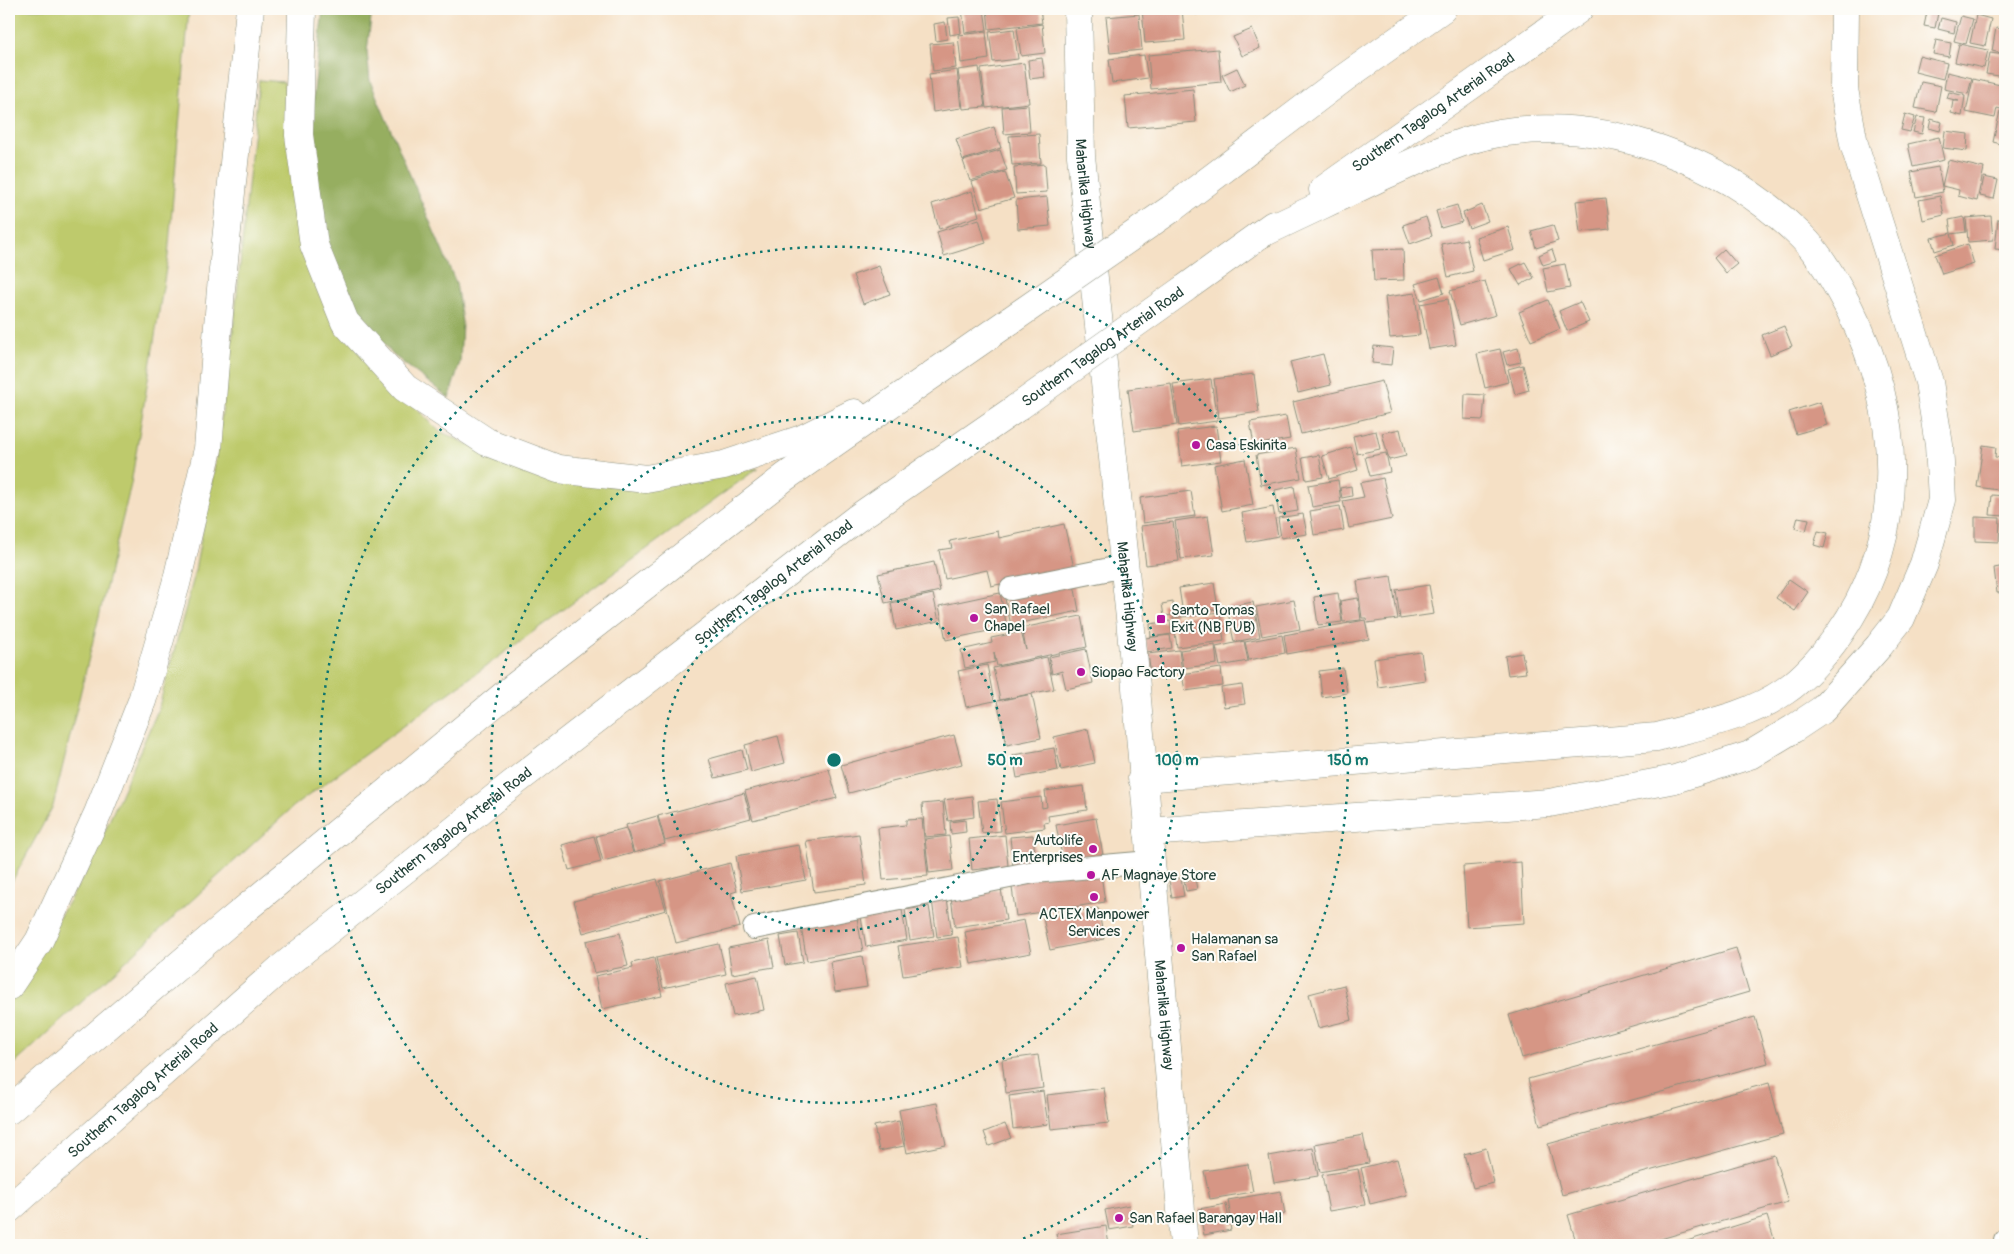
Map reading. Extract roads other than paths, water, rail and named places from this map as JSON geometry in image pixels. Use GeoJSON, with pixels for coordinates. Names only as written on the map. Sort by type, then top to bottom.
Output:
{"type":"FeatureCollection","features":[{"type":"Feature","properties":{"kind":"highway"},"geometry":{"type":"LineString","coordinates":[[9,986],[39,942],[98,813],[142,701],[176,584],[208,450],[221,289],[250,9]]}},
{"type":"Feature","properties":{"kind":"highway"},"geometry":{"type":"LineString","coordinates":[[302,9],[300,136],[314,246],[345,322],[405,388],[487,442],[558,469],[646,479],[724,465],[802,438],[934,375]]}},
{"type":"Feature","properties":{"kind":"highway","name":"Maharlika Highway"},"geometry":{"type":"LineString","coordinates":[[1078,9],[1081,156],[1125,566],[1184,1245]]}},
{"type":"Feature","properties":{"kind":"highway"},"geometry":{"type":"LineString","coordinates":[[9,1110],[227,924],[512,688],[785,477],[1171,209],[1344,78],[1442,9]]}},
{"type":"Feature","properties":{"kind":"highway","name":"Southern Tagalog Arterial Road"},"geometry":{"type":"LineString","coordinates":[[9,1208],[280,969],[511,785],[856,519],[1018,407],[1579,9]]}},
{"type":"Feature","properties":{"kind":"highway"},"geometry":{"type":"LineString","coordinates":[[1148,832],[1549,803],[1675,779],[1750,755],[1793,729],[1823,709],[1879,646],[1901,618],[1924,564],[1942,500],[1940,464],[1929,382],[1887,255],[1854,144],[1844,89],[1845,9]]}},
{"type":"Feature","properties":{"kind":"highway"},"geometry":{"type":"LineString","coordinates":[[1142,778],[1657,737],[1733,716],[1764,704],[1786,691],[1809,671],[1829,649],[1849,620],[1873,575],[1889,512],[1892,454],[1880,393],[1865,340],[1837,286],[1803,238],[1763,204],[1700,165],[1655,147],[1621,138],[1581,131],[1499,133],[1447,146],[1259,235]]}},
{"type":"Feature","properties":{"kind":"street"},"geometry":{"type":"LineString","coordinates":[[1011,590],[1125,566]]}},
{"type":"Feature","properties":{"kind":"street"},"geometry":{"type":"LineString","coordinates":[[754,928],[1034,872],[1150,862]]}},
{"type":"Feature","properties":{"kind":"street"},"geometry":{"type":"LineString","coordinates":[[2005,1240],[2005,1245]]}},
{"type":"Feature","properties":{"kind":"place","name":"Casa Eskinita"},"geometry":{"type":"Point","coordinates":[1196,445]}},
{"type":"Feature","properties":{"kind":"place","name":"San Rafael Chapel"},"geometry":{"type":"Point","coordinates":[974,618]}},
{"type":"Feature","properties":{"kind":"place","name":"Santo Tomas Exit (NB PUB)"},"geometry":{"type":"Point","coordinates":[1161,619]}},
{"type":"Feature","properties":{"kind":"place","name":"Siopao Factory"},"geometry":{"type":"Point","coordinates":[1081,672]}},
{"type":"Feature","properties":{"kind":"place","name":"Autolife Enterprises"},"geometry":{"type":"Point","coordinates":[1093,849]}},
{"type":"Feature","properties":{"kind":"place","name":"AF Magnaye Store"},"geometry":{"type":"Point","coordinates":[1091,875]}},
{"type":"Feature","properties":{"kind":"place","name":"ACTEX Manpower Services"},"geometry":{"type":"Point","coordinates":[1094,897]}},
{"type":"Feature","properties":{"kind":"place","name":"Halamanan sa San Rafael"},"geometry":{"type":"Point","coordinates":[1181,948]}},
{"type":"Feature","properties":{"kind":"place","name":"San Rafael Barangay Hall"},"geometry":{"type":"Point","coordinates":[1119,1218]}}]}
